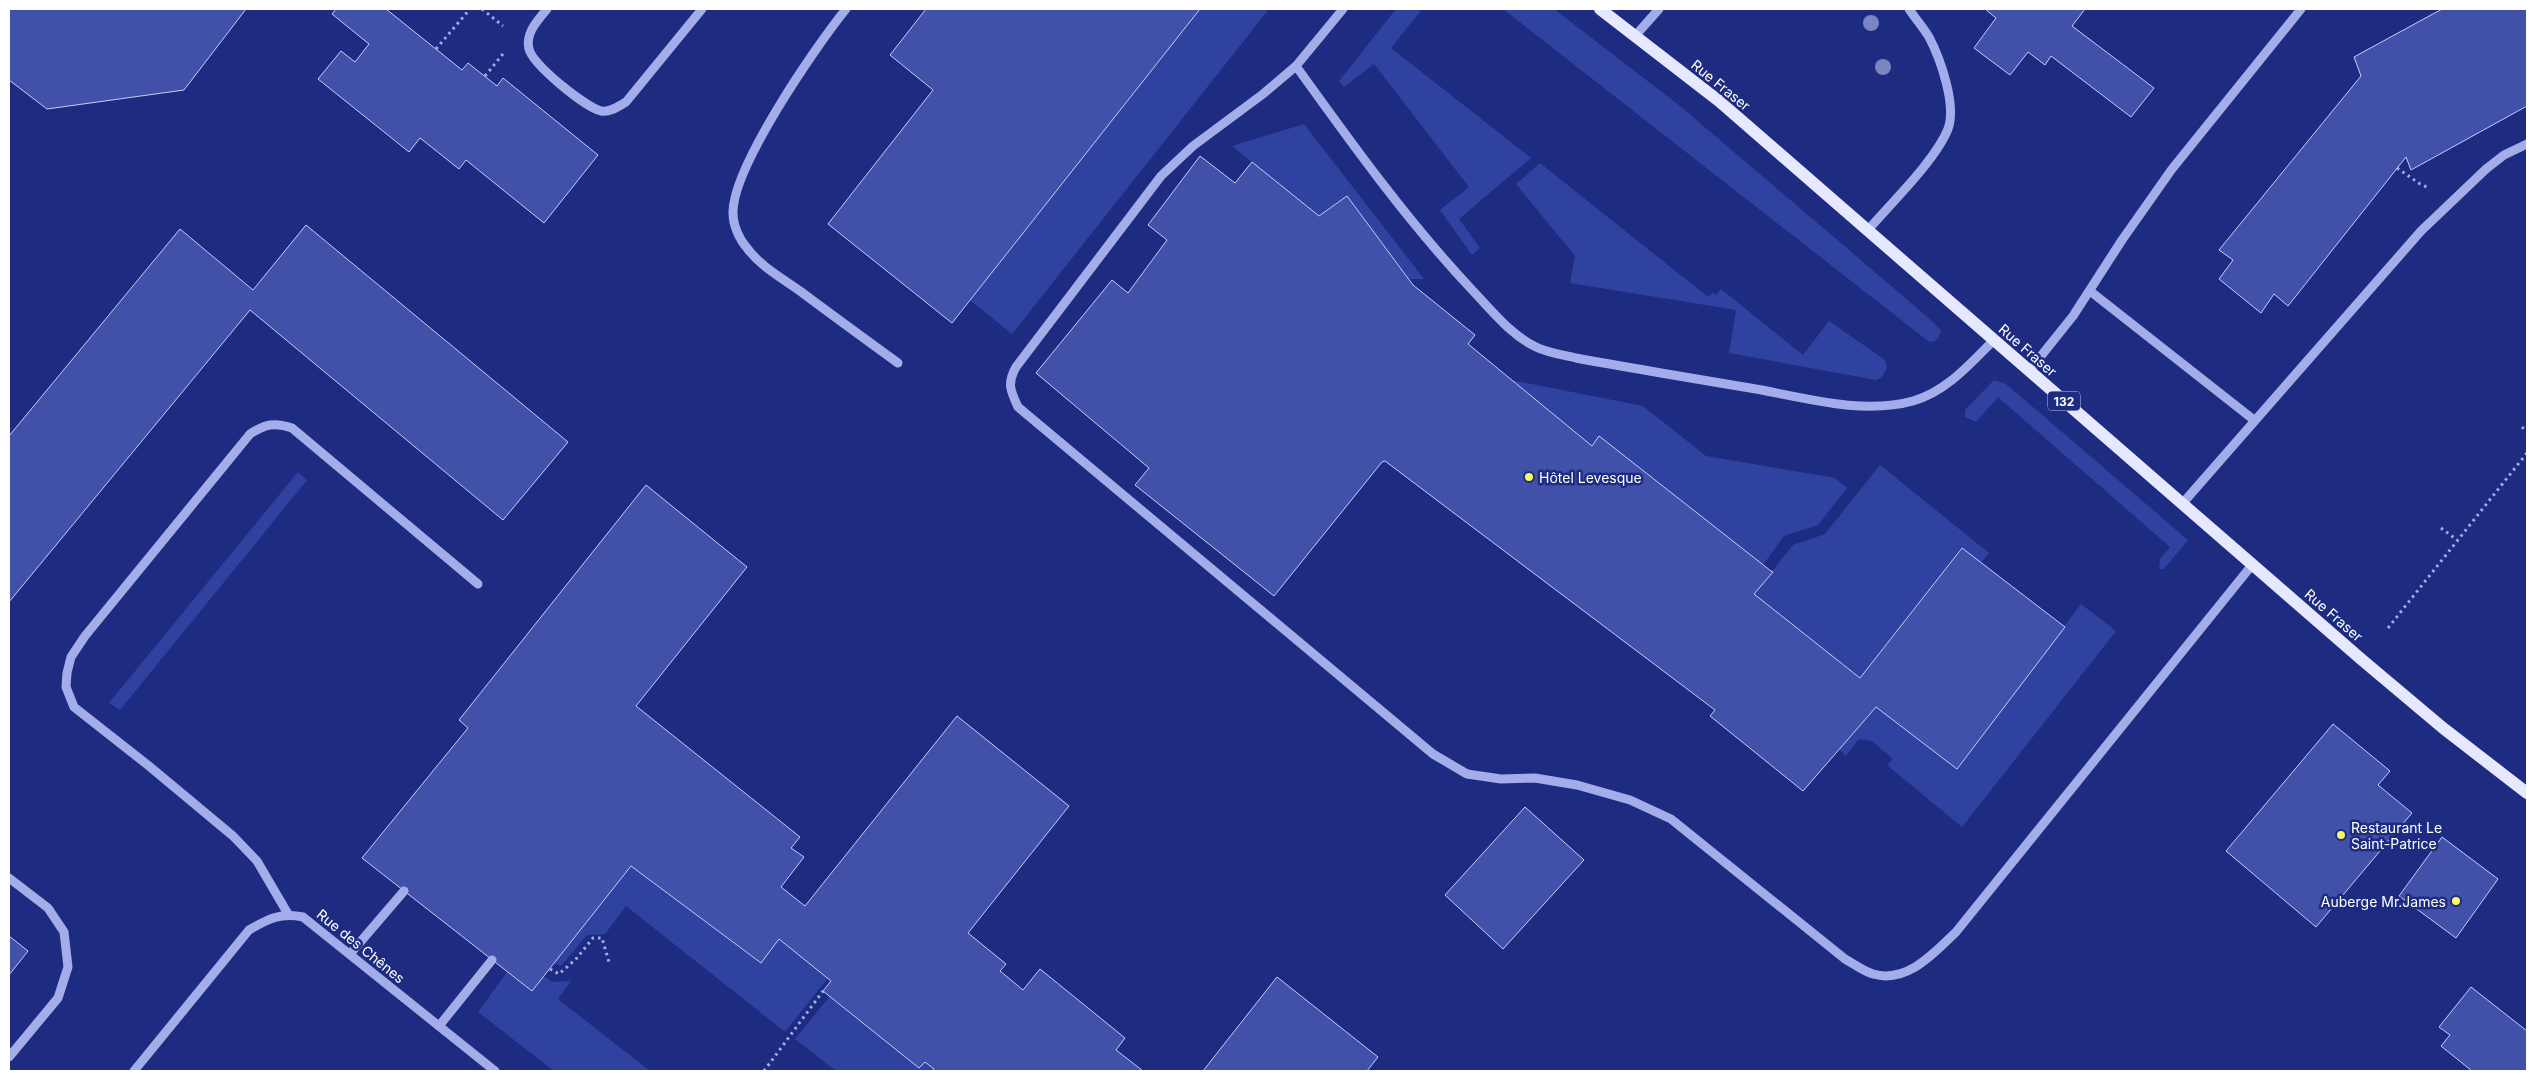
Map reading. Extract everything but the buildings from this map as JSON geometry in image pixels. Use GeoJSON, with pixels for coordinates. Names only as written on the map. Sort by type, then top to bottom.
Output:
{"type":"FeatureCollection","features":[{"type":"Feature","properties":{"kind":"main road","name":"Rue Fraser"},"geometry":{"type":"LineString","coordinates":[[1600,9],[1719,102],[2252,565],[2443,728],[2527,793]]}},
{"type":"Feature","properties":{"kind":"street"},"geometry":{"type":"LineString","coordinates":[[547,9],[531,30],[529,49],[533,58],[546,71],[592,107],[604,112],[615,109],[626,102],[702,9]]}},
{"type":"Feature","properties":{"kind":"street"},"geometry":{"type":"LineString","coordinates":[[846,9],[824,35],[792,86],[753,156],[735,199],[733,214],[737,232],[753,254],[770,270],[898,362]]}},
{"type":"Feature","properties":{"kind":"street"},"geometry":{"type":"LineString","coordinates":[[1342,9],[1296,66],[1264,94],[1193,146],[1161,176],[1016,367],[1009,380],[1009,390],[1018,407],[1040,426],[1433,754],[1467,774],[1501,779],[1535,778],[1577,785],[1630,800],[1671,819],[1845,959],[1874,974],[1900,974],[1925,961],[1956,932],[2252,565]]}},
{"type":"Feature","properties":{"kind":"street"},"geometry":{"type":"LineString","coordinates":[[1635,36],[1659,9]]}},
{"type":"Feature","properties":{"kind":"street"},"geometry":{"type":"LineString","coordinates":[[1868,230],[1929,158],[1948,128],[1950,110],[1946,82],[1929,37],[1909,9]]}},
{"type":"Feature","properties":{"kind":"street"},"geometry":{"type":"LineString","coordinates":[[2029,371],[2090,291],[2122,240],[2172,169],[2301,9]]}},
{"type":"Feature","properties":{"kind":"street"},"geometry":{"type":"LineString","coordinates":[[1296,66],[1372,171],[1446,262],[1508,327],[1537,347],[1576,358],[1827,401],[1876,406],[1914,401],[1935,391],[1958,376],[1994,340]]}},
{"type":"Feature","properties":{"kind":"street"},"geometry":{"type":"LineString","coordinates":[[2182,504],[2421,231],[2486,169],[2504,155],[2527,144]]}},
{"type":"Feature","properties":{"kind":"street"},"geometry":{"type":"LineString","coordinates":[[2090,291],[2254,420]]}},
{"type":"Feature","properties":{"kind":"street"},"geometry":{"type":"LineString","coordinates":[[134,1071],[249,930],[270,918],[288,914],[257,861],[233,836],[74,707],[66,687],[71,657],[85,636],[250,434],[264,425],[279,423],[292,428],[478,584]]}},
{"type":"Feature","properties":{"kind":"street"},"geometry":{"type":"LineString","coordinates":[[9,878],[48,908],[64,932],[68,967],[58,998],[9,1057]]}},
{"type":"Feature","properties":{"kind":"street"},"geometry":{"type":"LineString","coordinates":[[350,954],[404,891]]}},
{"type":"Feature","properties":{"kind":"street","name":"Rue des Chênes"},"geometry":{"type":"LineString","coordinates":[[288,914],[303,917],[495,1071]]}},
{"type":"Feature","properties":{"kind":"street"},"geometry":{"type":"LineString","coordinates":[[439,1026],[492,960]]}},
{"type":"Feature","properties":{"kind":"path"},"geometry":{"type":"LineString","coordinates":[[436,49],[470,9]]}},
{"type":"Feature","properties":{"kind":"path"},"geometry":{"type":"LineString","coordinates":[[2397,168],[2420,184],[2429,187]]}},
{"type":"Feature","properties":{"kind":"path"},"geometry":{"type":"LineString","coordinates":[[2522,427],[2527,432]]}},
{"type":"Feature","properties":{"kind":"path"},"geometry":{"type":"LineString","coordinates":[[2388,628],[2527,453]]}},
{"type":"Feature","properties":{"kind":"path"},"geometry":{"type":"LineString","coordinates":[[2441,528],[2457,540]]}},
{"type":"Feature","properties":{"kind":"path"},"geometry":{"type":"LineString","coordinates":[[550,969],[559,974],[576,960],[592,938],[602,938],[609,962]]}},
{"type":"Feature","properties":{"kind":"path"},"geometry":{"type":"LineString","coordinates":[[764,1071],[823,991]]}},
{"type":"Feature","properties":{"kind":"shaded area"},"geometry":{"type":"Polygon","coordinates":[[[1200,9],[1269,9],[1012,334],[970,300],[1200,9]]]}},
{"type":"Feature","properties":{"kind":"shaded area"},"geometry":{"type":"Polygon","coordinates":[[[1396,9],[1422,9],[1391,48],[1531,158],[1459,219],[1480,248],[1472,255],[1440,210],[1469,187],[1374,64],[1344,87],[1339,81],[1396,9]]]}},
{"type":"Feature","properties":{"kind":"shaded area"},"geometry":{"type":"Polygon","coordinates":[[[1503,9],[1554,9],[1680,106],[1924,314],[1941,330],[1938,339],[1932,342],[1928,341],[1503,9]]]}},
{"type":"Feature","properties":{"kind":"shaded area"},"geometry":{"type":"Polygon","coordinates":[[[1304,124],[1424,279],[1409,279],[1347,196],[1319,216],[1232,146],[1304,124]]]}},
{"type":"Feature","properties":{"kind":"shaded area"},"geometry":{"type":"Polygon","coordinates":[[[1540,163],[1708,297],[1713,293],[1716,295],[1721,289],[1803,355],[1829,321],[1885,360],[1887,368],[1882,377],[1876,380],[1729,353],[1736,310],[1570,283],[1575,256],[1516,184],[1540,163]]]}},
{"type":"Feature","properties":{"kind":"shaded area"},"geometry":{"type":"Polygon","coordinates":[[[1511,380],[1643,406],[1706,456],[1835,478],[1847,488],[1818,525],[1784,536],[1763,565],[1600,437],[1592,446],[1511,380]]]}},
{"type":"Feature","properties":{"kind":"shaded area"},"geometry":{"type":"Polygon","coordinates":[[[1994,380],[2006,384],[2188,540],[2164,569],[2159,569],[2160,559],[2170,547],[1998,397],[1976,422],[1965,417],[1965,410],[1994,380]]]}},
{"type":"Feature","properties":{"kind":"shaded area"},"geometry":{"type":"Polygon","coordinates":[[[1880,465],[1989,553],[1981,563],[1961,548],[1860,678],[1754,594],[1793,545],[1825,534],[1880,465]]]}},
{"type":"Feature","properties":{"kind":"shaded area"},"geometry":{"type":"Polygon","coordinates":[[[298,472],[307,480],[120,710],[109,703],[298,472]]]}},
{"type":"Feature","properties":{"kind":"shaded area"},"geometry":{"type":"Polygon","coordinates":[[[2081,604],[2116,631],[1962,827],[1887,765],[1893,759],[1872,741],[1859,739],[1846,756],[1839,749],[1876,707],[1957,769],[2081,604]]]}},
{"type":"Feature","properties":{"kind":"shaded area"},"geometry":{"type":"Polygon","coordinates":[[[631,866],[760,963],[779,939],[828,978],[785,1032],[626,906],[605,934],[587,935],[561,966],[554,963],[631,866]]]}},
{"type":"Feature","properties":{"kind":"shaded area"},"geometry":{"type":"Polygon","coordinates":[[[507,972],[532,991],[544,976],[552,982],[571,981],[558,999],[650,1071],[554,1071],[478,1012],[507,972]]]}},
{"type":"Feature","properties":{"kind":"shaded area"},"geometry":{"type":"Polygon","coordinates":[[[830,996],[919,1068],[925,1062],[934,1069],[933,1071],[836,1071],[795,1039],[830,996]]]}},
{"type":"Feature","properties":{"kind":"place","name":"Hôtel Levesque"},"geometry":{"type":"Point","coordinates":[1529,477]}},
{"type":"Feature","properties":{"kind":"place","name":"Restaurant Le Saint-Patrice"},"geometry":{"type":"Point","coordinates":[2341,835]}},
{"type":"Feature","properties":{"kind":"place","name":"Auberge Mr.James"},"geometry":{"type":"Point","coordinates":[2456,901]}}]}
